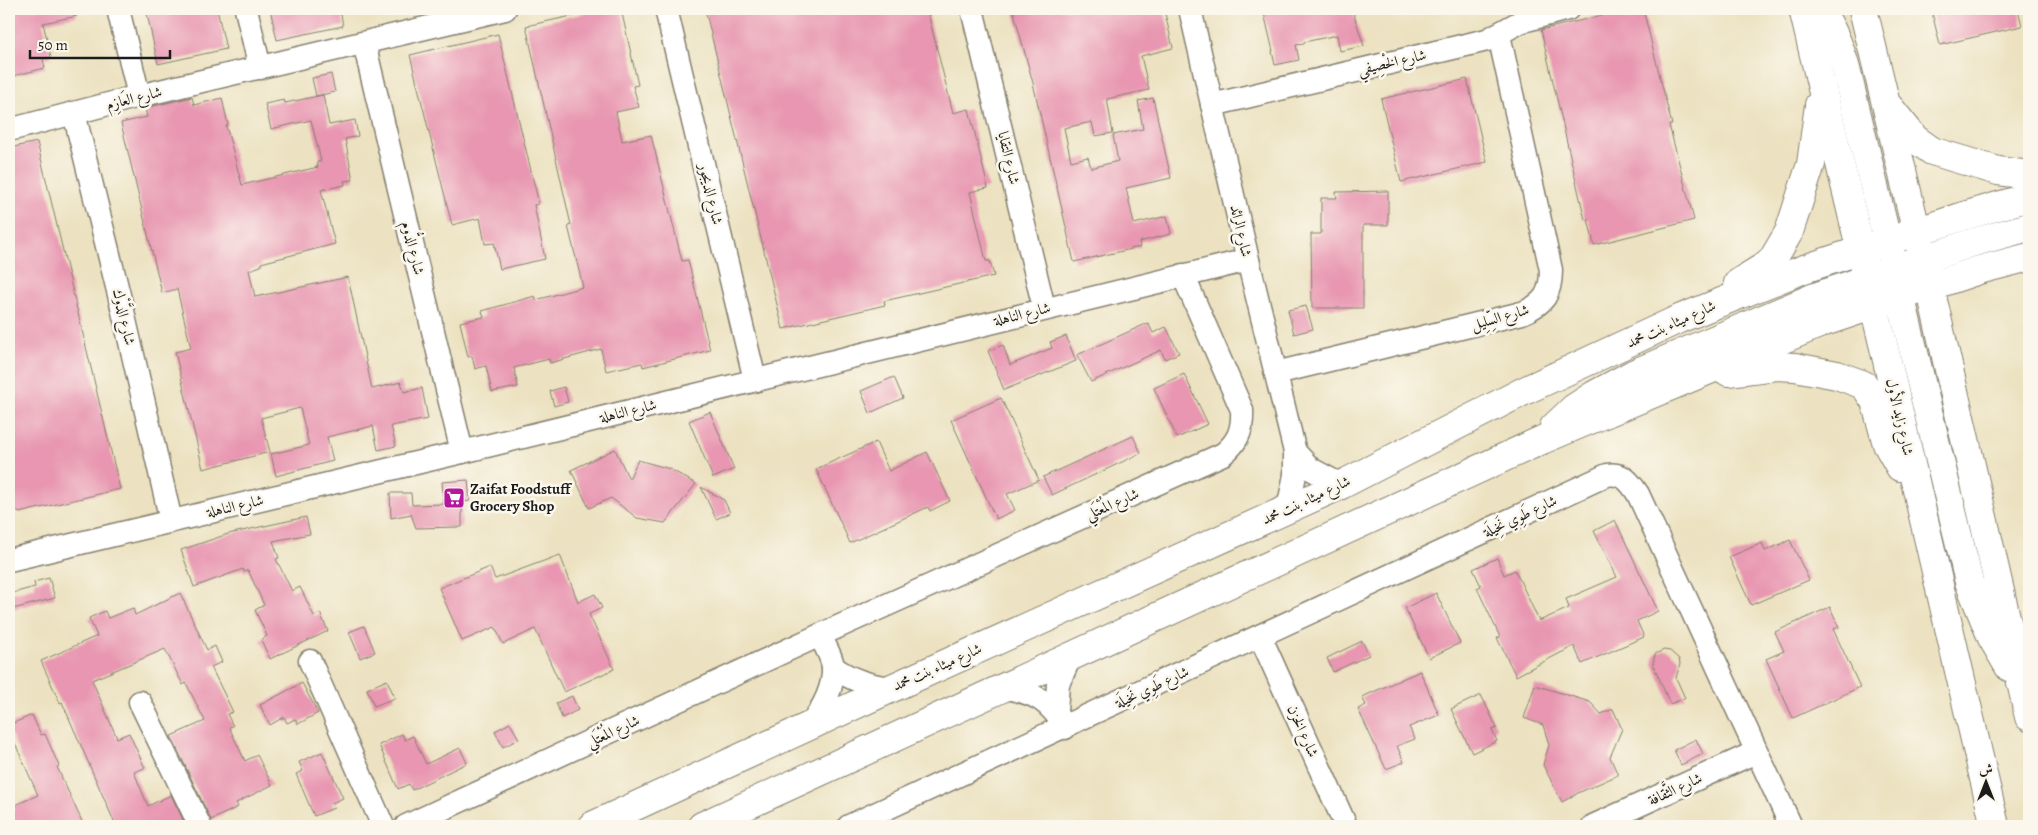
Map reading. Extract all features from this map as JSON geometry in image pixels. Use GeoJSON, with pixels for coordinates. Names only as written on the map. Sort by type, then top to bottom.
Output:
{"type":"FeatureCollection","features":[{"type":"Feature","properties":{"kind":"main road","name":"شارع زايد الأول"},"geometry":{"type":"LineString","coordinates":[[1804,9],[1994,826]]}},
{"type":"Feature","properties":{"kind":"main road"},"geometry":{"type":"LineString","coordinates":[[1819,9],[1840,44],[1968,582],[1992,638],[2023,688]]}},
{"type":"Feature","properties":{"kind":"main road"},"geometry":{"type":"LineString","coordinates":[[1863,9],[1930,287],[2029,717]]}},
{"type":"Feature","properties":{"kind":"main road"},"geometry":{"type":"LineString","coordinates":[[1679,319],[1762,268],[1781,248],[1789,232],[1811,164],[1821,84]]}},
{"type":"Feature","properties":{"kind":"main road"},"geometry":{"type":"LineString","coordinates":[[1886,103],[1915,140],[1932,151],[1998,170],[2029,175]]}},
{"type":"Feature","properties":{"kind":"main road","name":"شارع ميثاء بنت محمد"},"geometry":{"type":"LineString","coordinates":[[592,826],[1341,485],[1524,391],[1679,319],[1804,269],[2029,197]]}},
{"type":"Feature","properties":{"kind":"main road"},"geometry":{"type":"LineString","coordinates":[[1542,440],[1574,408],[1633,374],[1815,298],[1971,243],[2029,227]]}},
{"type":"Feature","properties":{"kind":"main road"},"geometry":{"type":"LineString","coordinates":[[1874,305],[1916,232]]}},
{"type":"Feature","properties":{"kind":"main road"},"geometry":{"type":"LineString","coordinates":[[1861,250],[1894,270],[1930,287]]}},
{"type":"Feature","properties":{"kind":"main road"},"geometry":{"type":"LineString","coordinates":[[702,826],[1542,440],[1824,322],[1979,270],[2029,257]]}},
{"type":"Feature","properties":{"kind":"main road"},"geometry":{"type":"LineString","coordinates":[[1697,375],[1776,366],[1795,367],[1837,375],[1864,385],[1875,401],[1887,444],[1893,458],[1915,485]]}},
{"type":"Feature","properties":{"kind":"main road"},"geometry":{"type":"LineString","coordinates":[[1986,790],[2010,826]]}},
{"type":"Feature","properties":{"kind":"street"},"geometry":{"type":"LineString","coordinates":[[118,9],[139,96]]}},
{"type":"Feature","properties":{"kind":"street"},"geometry":{"type":"LineString","coordinates":[[246,9],[260,68]]}},
{"type":"Feature","properties":{"kind":"street","name":"شارع الديجور"},"geometry":{"type":"LineString","coordinates":[[666,9],[756,380]]}},
{"type":"Feature","properties":{"kind":"street","name":"شارع التقايا"},"geometry":{"type":"LineString","coordinates":[[972,9],[1044,308]]}},
{"type":"Feature","properties":{"kind":"street","name":"شارع الرائد"},"geometry":{"type":"LineString","coordinates":[[1190,9],[1295,452],[1295,475],[1288,509]]}},
{"type":"Feature","properties":{"kind":"street","name":"شارع الخْصِيفي"},"geometry":{"type":"LineString","coordinates":[[1212,105],[1487,40],[1502,24],[1520,22],[1568,9]]}},
{"type":"Feature","properties":{"kind":"street","name":"شارع العَازِم"},"geometry":{"type":"LineString","coordinates":[[9,130],[139,96],[364,43],[491,10]]}},
{"type":"Feature","properties":{"kind":"street","name":"شارع السِّلِيل"},"geometry":{"type":"LineString","coordinates":[[1276,373],[1522,313],[1535,307],[1545,298],[1551,284],[1550,264],[1502,24]]}},
{"type":"Feature","properties":{"kind":"street","name":"شارع الدُّوم"},"geometry":{"type":"LineString","coordinates":[[364,43],[462,452]]}},
{"type":"Feature","properties":{"kind":"street","name":"شارع الدَّوْك"},"geometry":{"type":"LineString","coordinates":[[74,113],[122,307],[171,521]]}},
{"type":"Feature","properties":{"kind":"street","name":"شارع الناهلة"},"geometry":{"type":"LineString","coordinates":[[9,560],[462,452],[1044,308],[1248,260]]}},
{"type":"Feature","properties":{"kind":"street","name":"شارع المُعْتَلي"},"geometry":{"type":"LineString","coordinates":[[406,826],[820,635],[1223,454],[1232,446],[1239,435],[1242,423],[1242,410],[1183,276]]}},
{"type":"Feature","properties":{"kind":"street"},"geometry":{"type":"LineString","coordinates":[[1295,452],[1312,468],[1341,485]]}},
{"type":"Feature","properties":{"kind":"street","name":"شارع طَوِي نَخِيلَة"},"geometry":{"type":"LineString","coordinates":[[849,826],[1060,720],[1260,636],[1607,475],[1620,475],[1630,483],[1638,494],[1790,826]]}},
{"type":"Feature","properties":{"kind":"street"},"geometry":{"type":"LineString","coordinates":[[809,727],[823,705],[832,680],[833,667],[820,635]]}},
{"type":"Feature","properties":{"kind":"street","name":"شارع الخزن"},"geometry":{"type":"LineString","coordinates":[[1260,636],[1346,826]]}},
{"type":"Feature","properties":{"kind":"street"},"geometry":{"type":"LineString","coordinates":[[1060,720],[1058,684],[1070,658]]}},
{"type":"Feature","properties":{"kind":"street"},"geometry":{"type":"LineString","coordinates":[[310,661],[383,826]]}},
{"type":"Feature","properties":{"kind":"street"},"geometry":{"type":"LineString","coordinates":[[833,667],[861,682],[892,688]]}},
{"type":"Feature","properties":{"kind":"street"},"geometry":{"type":"LineString","coordinates":[[1005,688],[1032,695],[1060,720]]}},
{"type":"Feature","properties":{"kind":"street"},"geometry":{"type":"LineString","coordinates":[[140,702],[200,826]]}},
{"type":"Feature","properties":{"kind":"street","name":"شارع الثَّقافة"},"geometry":{"type":"LineString","coordinates":[[1593,826],[1756,752]]}},
{"type":"Feature","properties":{"kind":"building"},"geometry":{"type":"Polygon","coordinates":[[[9,9],[76,9],[77,16],[43,23],[51,57],[43,59],[45,68],[9,77],[9,9]]]}},
{"type":"Feature","properties":{"kind":"building"},"geometry":{"type":"Polygon","coordinates":[[[146,9],[217,9],[226,49],[158,64],[146,9]]]}},
{"type":"Feature","properties":{"kind":"building"},"geometry":{"type":"Polygon","coordinates":[[[270,9],[340,9],[343,26],[277,40],[270,9]]]}},
{"type":"Feature","properties":{"kind":"building"},"geometry":{"type":"Polygon","coordinates":[[[604,9],[621,9],[638,85],[633,86],[639,107],[616,112],[622,141],[651,135],[682,261],[688,260],[710,350],[643,367],[642,363],[606,371],[601,349],[550,363],[549,359],[514,368],[518,387],[492,392],[486,366],[475,369],[472,356],[468,357],[460,322],[484,317],[482,311],[535,296],[536,300],[583,287],[568,226],[571,225],[526,26],[604,9]]]}},
{"type":"Feature","properties":{"kind":"building"},"geometry":{"type":"Polygon","coordinates":[[[705,9],[927,9],[953,113],[969,109],[988,188],[970,192],[986,261],[990,261],[994,276],[884,301],[885,305],[783,329],[705,9]]]}},
{"type":"Feature","properties":{"kind":"building"},"geometry":{"type":"Polygon","coordinates":[[[1013,9],[1164,9],[1173,48],[1141,56],[1149,90],[1107,99],[1113,133],[1095,136],[1092,122],[1064,128],[1071,161],[1088,157],[1091,168],[1118,161],[1113,135],[1143,129],[1138,101],[1153,98],[1171,178],[1126,188],[1134,224],[1167,216],[1171,234],[1139,242],[1140,247],[1074,262],[1033,83],[1013,9]]]}},
{"type":"Feature","properties":{"kind":"building"},"geometry":{"type":"Polygon","coordinates":[[[1263,9],[1352,9],[1364,46],[1340,51],[1337,35],[1304,42],[1304,44],[1296,45],[1299,60],[1275,65],[1263,9]]]}},
{"type":"Feature","properties":{"kind":"building"},"geometry":{"type":"Polygon","coordinates":[[[1628,9],[1643,9],[1672,125],[1669,125],[1694,220],[1594,245],[1588,219],[1585,220],[1541,30],[1628,9]]]}},
{"type":"Feature","properties":{"kind":"building"},"geometry":{"type":"Polygon","coordinates":[[[1931,9],[2018,9],[2022,26],[1940,45],[1931,9]]]}},
{"type":"Feature","properties":{"kind":"building"},"geometry":{"type":"Polygon","coordinates":[[[498,34],[539,204],[534,205],[545,259],[500,269],[494,243],[485,244],[480,218],[452,225],[410,55],[498,34]]]}},
{"type":"Feature","properties":{"kind":"building"},"geometry":{"type":"Polygon","coordinates":[[[331,74],[335,92],[316,96],[312,78],[331,74]]]}},
{"type":"Feature","properties":{"kind":"building"},"geometry":{"type":"Polygon","coordinates":[[[1467,79],[1487,162],[1401,182],[1381,99],[1467,79]]]}},
{"type":"Feature","properties":{"kind":"building"},"geometry":{"type":"Polygon","coordinates":[[[323,95],[329,125],[355,120],[358,136],[345,139],[353,180],[344,181],[345,185],[321,190],[335,244],[261,263],[261,266],[249,270],[255,297],[348,277],[372,389],[401,382],[404,392],[422,388],[428,419],[391,426],[396,446],[378,450],[373,426],[327,437],[333,461],[276,476],[271,454],[309,445],[300,408],[261,418],[270,452],[203,469],[175,352],[191,348],[177,289],[162,293],[121,123],[147,117],[145,108],[192,97],[194,105],[222,98],[228,125],[226,126],[242,185],[318,167],[317,162],[321,161],[311,120],[271,129],[265,104],[284,100],[285,103],[323,95]]]}},
{"type":"Feature","properties":{"kind":"building"},"geometry":{"type":"Polygon","coordinates":[[[37,142],[120,489],[19,513],[18,511],[9,513],[9,148],[37,142]]]}},
{"type":"Feature","properties":{"kind":"building"},"geometry":{"type":"Polygon","coordinates":[[[1388,191],[1388,225],[1363,225],[1363,308],[1312,308],[1311,234],[1321,234],[1321,198],[1337,198],[1336,192],[1388,191]]]}},
{"type":"Feature","properties":{"kind":"building"},"geometry":{"type":"Polygon","coordinates":[[[1306,306],[1313,329],[1294,334],[1288,310],[1306,306]]]}},
{"type":"Feature","properties":{"kind":"building"},"geometry":{"type":"Polygon","coordinates":[[[1148,323],[1153,333],[1166,327],[1179,353],[1165,359],[1161,350],[1091,382],[1077,355],[1148,323]]]}},
{"type":"Feature","properties":{"kind":"building"},"geometry":{"type":"Polygon","coordinates":[[[1066,336],[1076,361],[1004,390],[988,351],[1003,345],[1010,365],[1052,348],[1050,342],[1066,336]]]}},
{"type":"Feature","properties":{"kind":"building"},"geometry":{"type":"Polygon","coordinates":[[[1184,374],[1208,424],[1177,438],[1154,388],[1184,374]]]}},
{"type":"Feature","properties":{"kind":"building"},"geometry":{"type":"Polygon","coordinates":[[[894,377],[903,398],[870,413],[861,391],[894,377]]]}},
{"type":"Feature","properties":{"kind":"building"},"geometry":{"type":"Polygon","coordinates":[[[564,387],[568,402],[554,406],[550,391],[564,387]]]}},
{"type":"Feature","properties":{"kind":"building"},"geometry":{"type":"Polygon","coordinates":[[[1001,398],[1039,480],[1007,494],[1015,510],[996,519],[951,420],[1001,398]]]}},
{"type":"Feature","properties":{"kind":"building"},"geometry":{"type":"Polygon","coordinates":[[[710,412],[734,469],[713,478],[689,421],[710,412]]]}},
{"type":"Feature","properties":{"kind":"building"},"geometry":{"type":"Polygon","coordinates":[[[1133,436],[1141,453],[1052,495],[1043,477],[1133,436]]]}},
{"type":"Feature","properties":{"kind":"building"},"geometry":{"type":"Polygon","coordinates":[[[876,442],[889,471],[927,452],[950,501],[930,511],[928,507],[850,543],[816,469],[876,442]]]}},
{"type":"Feature","properties":{"kind":"building"},"geometry":{"type":"Polygon","coordinates":[[[615,449],[629,479],[638,460],[670,469],[696,484],[665,523],[637,518],[611,498],[589,508],[571,470],[615,449]]]}},
{"type":"Feature","properties":{"kind":"building"},"geometry":{"type":"Polygon","coordinates":[[[468,480],[470,501],[462,502],[462,527],[416,528],[411,514],[391,518],[390,493],[411,493],[412,505],[444,504],[442,482],[468,480]]]}},
{"type":"Feature","properties":{"kind":"building"},"geometry":{"type":"Polygon","coordinates":[[[701,487],[724,500],[730,513],[716,519],[701,487]]]}},
{"type":"Feature","properties":{"kind":"building"},"geometry":{"type":"Polygon","coordinates":[[[306,517],[310,534],[273,541],[279,558],[276,559],[292,591],[300,587],[314,616],[320,613],[328,631],[270,659],[261,640],[267,636],[255,610],[264,605],[248,570],[244,572],[243,569],[194,587],[181,550],[228,534],[306,517]]]}},
{"type":"Feature","properties":{"kind":"building"},"geometry":{"type":"Polygon","coordinates":[[[1615,520],[1658,611],[1637,621],[1644,637],[1582,664],[1574,646],[1516,676],[1497,638],[1500,637],[1477,588],[1481,586],[1473,569],[1497,558],[1504,575],[1515,570],[1539,621],[1569,608],[1566,599],[1617,577],[1594,531],[1615,520]]]}},
{"type":"Feature","properties":{"kind":"building"},"geometry":{"type":"Polygon","coordinates":[[[1790,540],[1809,580],[1751,605],[1729,557],[1762,543],[1765,551],[1790,540]]]}},
{"type":"Feature","properties":{"kind":"building"},"geometry":{"type":"Polygon","coordinates":[[[560,555],[578,602],[595,594],[602,608],[589,614],[614,669],[564,692],[535,629],[503,644],[495,627],[462,641],[439,588],[490,567],[495,579],[560,555]]]}},
{"type":"Feature","properties":{"kind":"building"},"geometry":{"type":"Polygon","coordinates":[[[49,578],[55,598],[9,610],[9,594],[35,587],[34,582],[49,578]]]}},
{"type":"Feature","properties":{"kind":"building"},"geometry":{"type":"Polygon","coordinates":[[[180,593],[207,650],[215,646],[222,662],[211,667],[233,712],[227,714],[233,726],[229,727],[245,761],[257,755],[272,785],[236,803],[238,807],[211,820],[171,736],[205,721],[186,683],[183,685],[165,649],[92,680],[117,738],[129,733],[145,768],[134,772],[148,806],[171,795],[186,826],[116,826],[62,702],[60,703],[41,661],[97,636],[89,618],[105,611],[108,618],[133,608],[135,615],[180,593]]]}},
{"type":"Feature","properties":{"kind":"building"},"geometry":{"type":"Polygon","coordinates":[[[1436,593],[1460,643],[1429,658],[1405,608],[1436,593]]]}},
{"type":"Feature","properties":{"kind":"building"},"geometry":{"type":"Polygon","coordinates":[[[1830,607],[1839,627],[1833,629],[1860,687],[1793,718],[1766,659],[1784,651],[1775,632],[1830,607]]]}},
{"type":"Feature","properties":{"kind":"building"},"geometry":{"type":"Polygon","coordinates":[[[364,626],[375,652],[360,658],[349,632],[364,626]]]}},
{"type":"Feature","properties":{"kind":"building"},"geometry":{"type":"Polygon","coordinates":[[[1362,641],[1369,655],[1333,672],[1327,658],[1362,641]]]}},
{"type":"Feature","properties":{"kind":"building"},"geometry":{"type":"Polygon","coordinates":[[[1664,650],[1670,651],[1679,659],[1680,664],[1676,678],[1685,698],[1670,704],[1653,664],[1655,654],[1664,650]]]}},
{"type":"Feature","properties":{"kind":"building"},"geometry":{"type":"Polygon","coordinates":[[[1420,671],[1439,715],[1409,727],[1415,739],[1397,746],[1404,762],[1386,769],[1358,709],[1366,705],[1362,697],[1420,671]]]}},
{"type":"Feature","properties":{"kind":"building"},"geometry":{"type":"Polygon","coordinates":[[[387,680],[395,698],[374,706],[367,689],[387,680]]]}},
{"type":"Feature","properties":{"kind":"building"},"geometry":{"type":"Polygon","coordinates":[[[302,683],[318,713],[298,724],[295,719],[287,723],[284,717],[270,725],[260,705],[302,683]]]}},
{"type":"Feature","properties":{"kind":"building"},"geometry":{"type":"Polygon","coordinates":[[[1535,685],[1590,702],[1601,714],[1613,709],[1622,729],[1610,757],[1618,775],[1562,802],[1543,765],[1549,745],[1543,725],[1524,718],[1535,685]]]}},
{"type":"Feature","properties":{"kind":"building"},"geometry":{"type":"Polygon","coordinates":[[[1481,695],[1497,728],[1492,730],[1497,741],[1472,753],[1451,709],[1481,695]]]}},
{"type":"Feature","properties":{"kind":"building"},"geometry":{"type":"Polygon","coordinates":[[[572,696],[578,710],[562,718],[556,703],[572,696]]]}},
{"type":"Feature","properties":{"kind":"building"},"geometry":{"type":"Polygon","coordinates":[[[32,715],[41,735],[45,734],[59,766],[57,767],[84,826],[9,826],[9,813],[15,810],[13,806],[38,795],[9,730],[9,725],[32,715]]]}},
{"type":"Feature","properties":{"kind":"building"},"geometry":{"type":"Polygon","coordinates":[[[510,723],[519,739],[503,747],[495,731],[510,723]]]}},
{"type":"Feature","properties":{"kind":"building"},"geometry":{"type":"Polygon","coordinates":[[[402,734],[405,740],[413,736],[426,764],[460,748],[467,763],[412,790],[409,784],[398,789],[379,745],[402,734]]]}},
{"type":"Feature","properties":{"kind":"building"},"geometry":{"type":"Polygon","coordinates":[[[1696,739],[1703,754],[1681,765],[1674,750],[1696,739]]]}},
{"type":"Feature","properties":{"kind":"building"},"geometry":{"type":"Polygon","coordinates":[[[322,752],[343,798],[332,803],[334,808],[314,816],[296,774],[303,771],[299,762],[322,752]]]}},
{"type":"Feature","properties":{"kind":"place","name":"Zaifat Foodstuff Grocery Shop"},"geometry":{"type":"Point","coordinates":[454,498]}}]}
